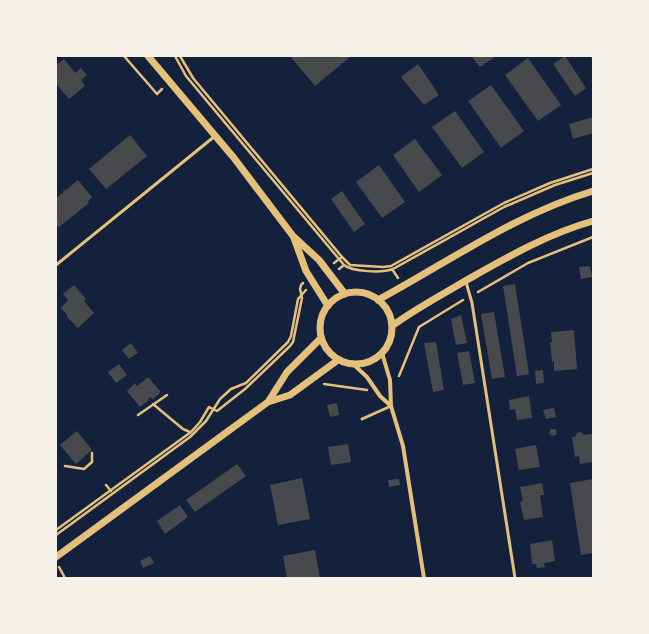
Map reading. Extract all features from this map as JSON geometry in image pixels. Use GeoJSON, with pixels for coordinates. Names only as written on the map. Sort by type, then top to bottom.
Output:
{"type":"FeatureCollection","features":[{"type":"Feature","properties":{"kind":"street"},"geometry":{"type":"LineString","coordinates":[[149,56],[215,136],[293,236],[319,260],[345,294]]}},
{"type":"Feature","properties":{"kind":"street"},"geometry":{"type":"LineString","coordinates":[[378,300],[505,226],[550,206],[593,191]]}},
{"type":"Feature","properties":{"kind":"street"},"geometry":{"type":"LineString","coordinates":[[392,326],[412,312],[465,281],[532,245],[565,230],[593,221]]}},
{"type":"Feature","properties":{"kind":"street"},"geometry":{"type":"LineString","coordinates":[[293,236],[306,270],[328,306]]}},
{"type":"Feature","properties":{"kind":"street"},"geometry":{"type":"LineString","coordinates":[[356,292],[367,294],[378,300],[385,307],[390,316],[392,326],[391,338],[382,353],[371,361],[362,364],[353,364],[338,360],[331,354],[321,338],[320,326],[322,316],[328,306],[335,299],[345,294],[356,292]]}},
{"type":"Feature","properties":{"kind":"street"},"geometry":{"type":"LineString","coordinates":[[268,402],[287,372],[321,338]]}},
{"type":"Feature","properties":{"kind":"street"},"geometry":{"type":"LineString","coordinates":[[382,353],[390,380],[391,406],[403,446],[424,578]]}},
{"type":"Feature","properties":{"kind":"street"},"geometry":{"type":"LineString","coordinates":[[56,557],[268,402],[290,395],[338,360]]}},
{"type":"Feature","properties":{"kind":"street"},"geometry":{"type":"LineString","coordinates":[[353,364],[367,377],[380,396],[391,406]]}},
{"type":"Feature","properties":{"kind":"lane"},"geometry":{"type":"LineString","coordinates":[[56,265],[215,136]]}},
{"type":"Feature","properties":{"kind":"lane"},"geometry":{"type":"LineString","coordinates":[[465,281],[470,296],[515,578]]}},
{"type":"Feature","properties":{"kind":"lane"},"geometry":{"type":"LineString","coordinates":[[362,419],[391,406]]}},
{"type":"Feature","properties":{"kind":"path"},"geometry":{"type":"LineString","coordinates":[[124,56],[157,94]]}},
{"type":"Feature","properties":{"kind":"path"},"geometry":{"type":"LineString","coordinates":[[175,56],[186,76],[340,258],[350,265],[391,266],[510,200],[550,183],[593,169]]}},
{"type":"Feature","properties":{"kind":"path"},"geometry":{"type":"LineString","coordinates":[[180,56],[193,78],[340,258],[344,265]]}},
{"type":"Feature","properties":{"kind":"path"},"geometry":{"type":"LineString","coordinates":[[390,380],[399,376],[419,327],[528,263],[593,237]]}},
{"type":"Feature","properties":{"kind":"path"},"geometry":{"type":"LineString","coordinates":[[326,268],[340,258]]}},
{"type":"Feature","properties":{"kind":"path"},"geometry":{"type":"LineString","coordinates":[[56,530],[191,432],[200,422],[209,407],[217,411],[245,389],[290,346],[293,342],[302,298],[300,289],[301,285],[311,278]]}},
{"type":"Feature","properties":{"kind":"path"},"geometry":{"type":"LineString","coordinates":[[290,346],[301,359]]}},
{"type":"Feature","properties":{"kind":"path"},"geometry":{"type":"LineString","coordinates":[[316,375],[323,384],[362,390],[369,390],[374,387]]}},
{"type":"Feature","properties":{"kind":"path"},"geometry":{"type":"LineString","coordinates":[[138,415],[167,395]]}},
{"type":"Feature","properties":{"kind":"path"},"geometry":{"type":"LineString","coordinates":[[153,404],[184,429],[191,432]]}},
{"type":"Feature","properties":{"kind":"path"},"geometry":{"type":"LineString","coordinates":[[65,466],[84,469],[92,462],[92,453]]}},
{"type":"Feature","properties":{"kind":"path"},"geometry":{"type":"LineString","coordinates":[[106,485],[111,490]]}},
{"type":"Feature","properties":{"kind":"path"},"geometry":{"type":"LineString","coordinates":[[56,563],[65,578]]}},
{"type":"Feature","properties":{"kind":"building"},"geometry":{"type":"Polygon","coordinates":[[[290,56],[351,56],[315,86],[290,56]]]}},
{"type":"Feature","properties":{"kind":"building"},"geometry":{"type":"Polygon","coordinates":[[[471,56],[496,56],[480,67],[471,56]]]}},
{"type":"Feature","properties":{"kind":"building"},"geometry":{"type":"Polygon","coordinates":[[[565,56],[586,88],[575,96],[553,64],[565,56]]]}},
{"type":"Feature","properties":{"kind":"building"},"geometry":{"type":"Polygon","coordinates":[[[528,58],[561,105],[538,121],[505,75],[528,58]]]}},
{"type":"Feature","properties":{"kind":"building"},"geometry":{"type":"Polygon","coordinates":[[[64,59],[75,73],[81,68],[87,75],[81,80],[85,86],[69,99],[56,84],[56,65],[64,59]]]}},
{"type":"Feature","properties":{"kind":"building"},"geometry":{"type":"Polygon","coordinates":[[[418,64],[439,95],[424,105],[401,77],[418,64]]]}},
{"type":"Feature","properties":{"kind":"building"},"geometry":{"type":"Polygon","coordinates":[[[491,85],[524,131],[501,148],[468,101],[491,85]]]}},
{"type":"Feature","properties":{"kind":"building"},"geometry":{"type":"Polygon","coordinates":[[[455,111],[484,152],[462,168],[432,127],[455,111]]]}},
{"type":"Feature","properties":{"kind":"building"},"geometry":{"type":"Polygon","coordinates":[[[593,117],[593,133],[573,139],[569,124],[593,117]]]}},
{"type":"Feature","properties":{"kind":"building"},"geometry":{"type":"Polygon","coordinates":[[[130,135],[147,156],[106,189],[89,169],[130,135]]]}},
{"type":"Feature","properties":{"kind":"building"},"geometry":{"type":"Polygon","coordinates":[[[415,139],[442,175],[419,192],[393,155],[415,139]]]}},
{"type":"Feature","properties":{"kind":"building"},"geometry":{"type":"Polygon","coordinates":[[[379,165],[405,202],[382,218],[356,182],[379,165]]]}},
{"type":"Feature","properties":{"kind":"building"},"geometry":{"type":"Polygon","coordinates":[[[78,180],[92,197],[88,201],[89,203],[59,227],[56,227],[56,198],[64,192],[64,189],[65,191],[78,180]]]}},
{"type":"Feature","properties":{"kind":"building"},"geometry":{"type":"Polygon","coordinates":[[[342,191],[365,224],[354,232],[331,199],[342,191]]]}},
{"type":"Feature","properties":{"kind":"building"},"geometry":{"type":"Polygon","coordinates":[[[590,266],[592,277],[581,279],[579,267],[590,266]]]}},
{"type":"Feature","properties":{"kind":"building"},"geometry":{"type":"Polygon","coordinates":[[[515,284],[529,374],[517,376],[503,286],[515,284]]]}},
{"type":"Feature","properties":{"kind":"building"},"geometry":{"type":"Polygon","coordinates":[[[74,285],[86,299],[84,301],[94,313],[78,328],[67,317],[61,308],[68,300],[63,294],[74,285]]]}},
{"type":"Feature","properties":{"kind":"building"},"geometry":{"type":"Polygon","coordinates":[[[494,312],[505,377],[492,379],[481,314],[494,312]]]}},
{"type":"Feature","properties":{"kind":"building"},"geometry":{"type":"Polygon","coordinates":[[[461,315],[467,343],[456,345],[451,319],[461,315]]]}},
{"type":"Feature","properties":{"kind":"building"},"geometry":{"type":"Polygon","coordinates":[[[574,330],[577,369],[554,371],[554,361],[552,362],[550,342],[552,342],[551,332],[574,330]]]}},
{"type":"Feature","properties":{"kind":"building"},"geometry":{"type":"Polygon","coordinates":[[[436,342],[444,390],[433,392],[424,343],[436,342]]]}},
{"type":"Feature","properties":{"kind":"building"},"geometry":{"type":"Polygon","coordinates":[[[131,343],[138,353],[129,359],[122,350],[131,343]]]}},
{"type":"Feature","properties":{"kind":"building"},"geometry":{"type":"Polygon","coordinates":[[[469,351],[475,383],[463,385],[457,353],[469,351]]]}},
{"type":"Feature","properties":{"kind":"building"},"geometry":{"type":"Polygon","coordinates":[[[119,364],[127,375],[116,383],[108,372],[119,364]]]}},
{"type":"Feature","properties":{"kind":"building"},"geometry":{"type":"Polygon","coordinates":[[[543,370],[544,383],[536,384],[535,371],[543,370]]]}},
{"type":"Feature","properties":{"kind":"building"},"geometry":{"type":"Polygon","coordinates":[[[148,377],[161,392],[153,399],[150,397],[148,399],[149,400],[140,407],[127,391],[135,383],[137,386],[148,377]]]}},
{"type":"Feature","properties":{"kind":"building"},"geometry":{"type":"Polygon","coordinates":[[[529,396],[532,418],[517,420],[515,409],[510,410],[509,400],[529,396]]]}},
{"type":"Feature","properties":{"kind":"building"},"geometry":{"type":"Polygon","coordinates":[[[337,403],[339,415],[330,417],[327,405],[337,403]]]}},
{"type":"Feature","properties":{"kind":"building"},"geometry":{"type":"Polygon","coordinates":[[[554,408],[556,417],[546,419],[543,410],[554,408]]]}},
{"type":"Feature","properties":{"kind":"building"},"geometry":{"type":"Polygon","coordinates":[[[551,429],[555,429],[557,432],[556,435],[552,436],[549,433],[551,429]]]}},
{"type":"Feature","properties":{"kind":"building"},"geometry":{"type":"Polygon","coordinates":[[[77,431],[92,450],[76,464],[60,445],[77,431]]]}},
{"type":"Feature","properties":{"kind":"building"},"geometry":{"type":"Polygon","coordinates":[[[581,432],[584,435],[592,434],[593,462],[580,464],[579,456],[575,457],[572,437],[575,437],[577,433],[581,432]]]}},
{"type":"Feature","properties":{"kind":"building"},"geometry":{"type":"Polygon","coordinates":[[[348,444],[351,462],[331,465],[328,447],[348,444]]]}},
{"type":"Feature","properties":{"kind":"building"},"geometry":{"type":"Polygon","coordinates":[[[536,445],[540,467],[519,470],[515,449],[536,445]]]}},
{"type":"Feature","properties":{"kind":"building"},"geometry":{"type":"Polygon","coordinates":[[[237,464],[246,476],[195,512],[186,500],[237,464]]]}},
{"type":"Feature","properties":{"kind":"building"},"geometry":{"type":"Polygon","coordinates":[[[302,478],[310,519],[278,525],[270,485],[302,478]]]}},
{"type":"Feature","properties":{"kind":"building"},"geometry":{"type":"Polygon","coordinates":[[[399,479],[400,485],[389,487],[388,480],[399,479]]]}},
{"type":"Feature","properties":{"kind":"building"},"geometry":{"type":"Polygon","coordinates":[[[593,479],[593,553],[581,555],[570,483],[593,479]]]}},
{"type":"Feature","properties":{"kind":"building"},"geometry":{"type":"Polygon","coordinates":[[[542,483],[544,495],[540,495],[543,517],[524,520],[520,502],[523,501],[520,487],[542,483]]]}},
{"type":"Feature","properties":{"kind":"building"},"geometry":{"type":"Polygon","coordinates":[[[180,505],[188,517],[165,534],[157,521],[180,505]]]}},
{"type":"Feature","properties":{"kind":"building"},"geometry":{"type":"Polygon","coordinates":[[[552,540],[555,561],[544,563],[545,567],[537,568],[536,564],[532,564],[530,544],[552,540]]]}},
{"type":"Feature","properties":{"kind":"building"},"geometry":{"type":"Polygon","coordinates":[[[315,550],[320,578],[287,578],[283,556],[315,550]]]}},
{"type":"Feature","properties":{"kind":"building"},"geometry":{"type":"Polygon","coordinates":[[[150,556],[154,563],[143,568],[140,561],[150,556]]]}}]}
